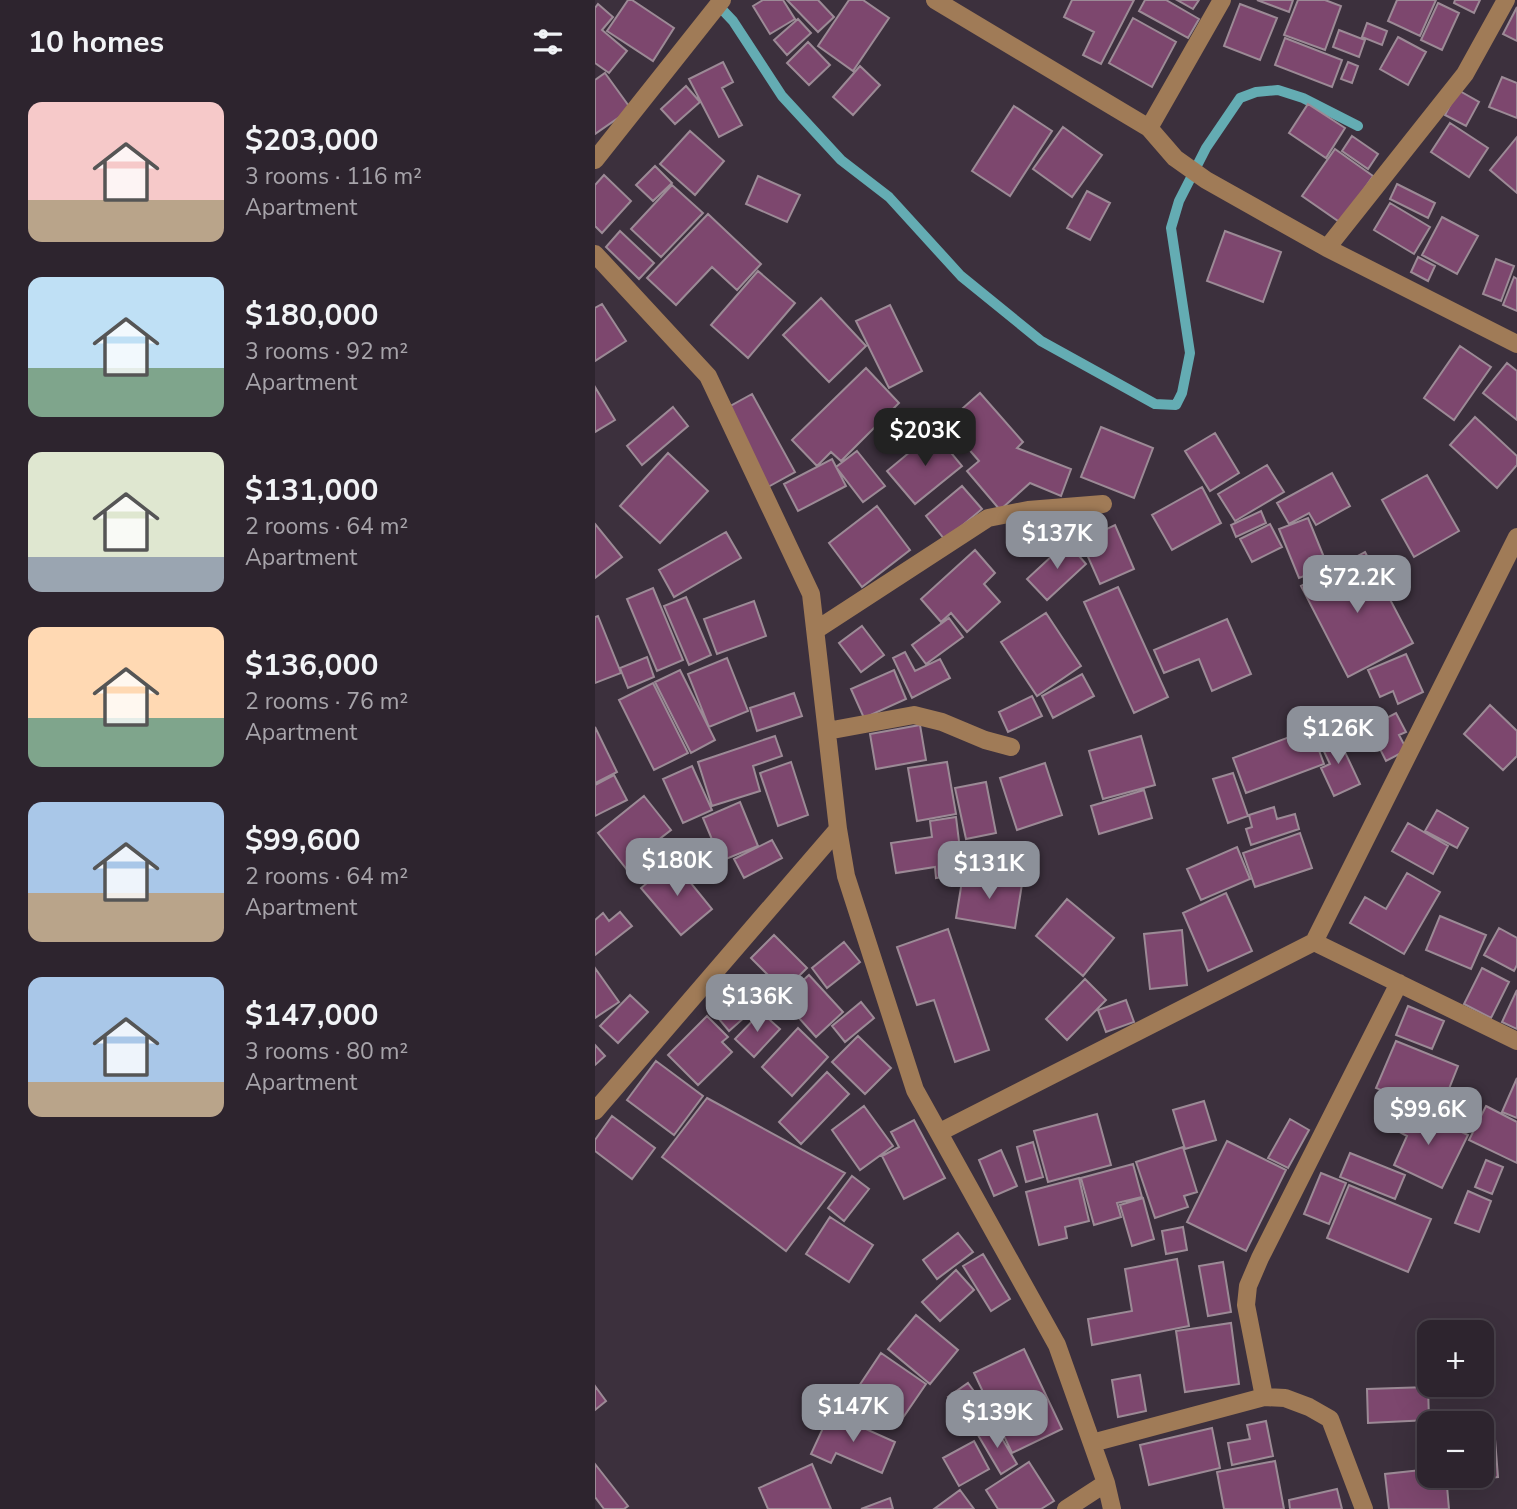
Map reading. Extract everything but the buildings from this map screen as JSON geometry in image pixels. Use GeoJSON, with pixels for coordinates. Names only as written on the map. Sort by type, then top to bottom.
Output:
{"type":"FeatureCollection","features":[{"type":"Feature","properties":{"kind":"street"},"geometry":{"type":"LineString","coordinates":[[595,160],[722,0]]}},
{"type":"Feature","properties":{"kind":"street"},"geometry":{"type":"LineString","coordinates":[[935,0],[1149,128],[1175,158],[1206,180],[1327,248],[1517,344]]}},
{"type":"Feature","properties":{"kind":"street"},"geometry":{"type":"LineString","coordinates":[[1149,128],[1222,0]]}},
{"type":"Feature","properties":{"kind":"street"},"geometry":{"type":"LineString","coordinates":[[1327,248],[1465,74],[1506,0]]}},
{"type":"Feature","properties":{"kind":"street"},"geometry":{"type":"LineString","coordinates":[[595,254],[708,376],[811,593],[838,829],[846,876],[915,1090],[1057,1345],[1106,1483],[1112,1509]]}},
{"type":"Feature","properties":{"kind":"street"},"geometry":{"type":"LineString","coordinates":[[816,630],[988,518],[1028,510],[1103,504]]}},
{"type":"Feature","properties":{"kind":"street"},"geometry":{"type":"LineString","coordinates":[[940,1132],[1314,942],[1517,537]]}},
{"type":"Feature","properties":{"kind":"street"},"geometry":{"type":"LineString","coordinates":[[827,731],[914,715],[1011,747]]}},
{"type":"Feature","properties":{"kind":"street"},"geometry":{"type":"LineString","coordinates":[[595,1111],[838,829]]}},
{"type":"Feature","properties":{"kind":"street"},"geometry":{"type":"LineString","coordinates":[[1314,942],[1517,1041]]}},
{"type":"Feature","properties":{"kind":"street"},"geometry":{"type":"LineString","coordinates":[[1264,1397],[1246,1305],[1248,1286],[1399,983]]}},
{"type":"Feature","properties":{"kind":"street"},"geometry":{"type":"LineString","coordinates":[[1092,1443],[1264,1397],[1285,1398],[1330,1419],[1364,1509]]}},
{"type":"Feature","properties":{"kind":"street"},"geometry":{"type":"LineString","coordinates":[[1066,1509],[1106,1483]]}},
{"type":"Feature","properties":{"kind":"waterway"},"geometry":{"type":"LineString","coordinates":[[716,3],[733,21],[782,96],[841,160],[889,197],[961,276],[1041,341],[1155,404],[1176,405],[1182,393],[1190,353],[1171,228],[1179,201],[1206,148],[1240,98],[1256,92],[1278,90],[1303,98],[1358,126]]}}]}
